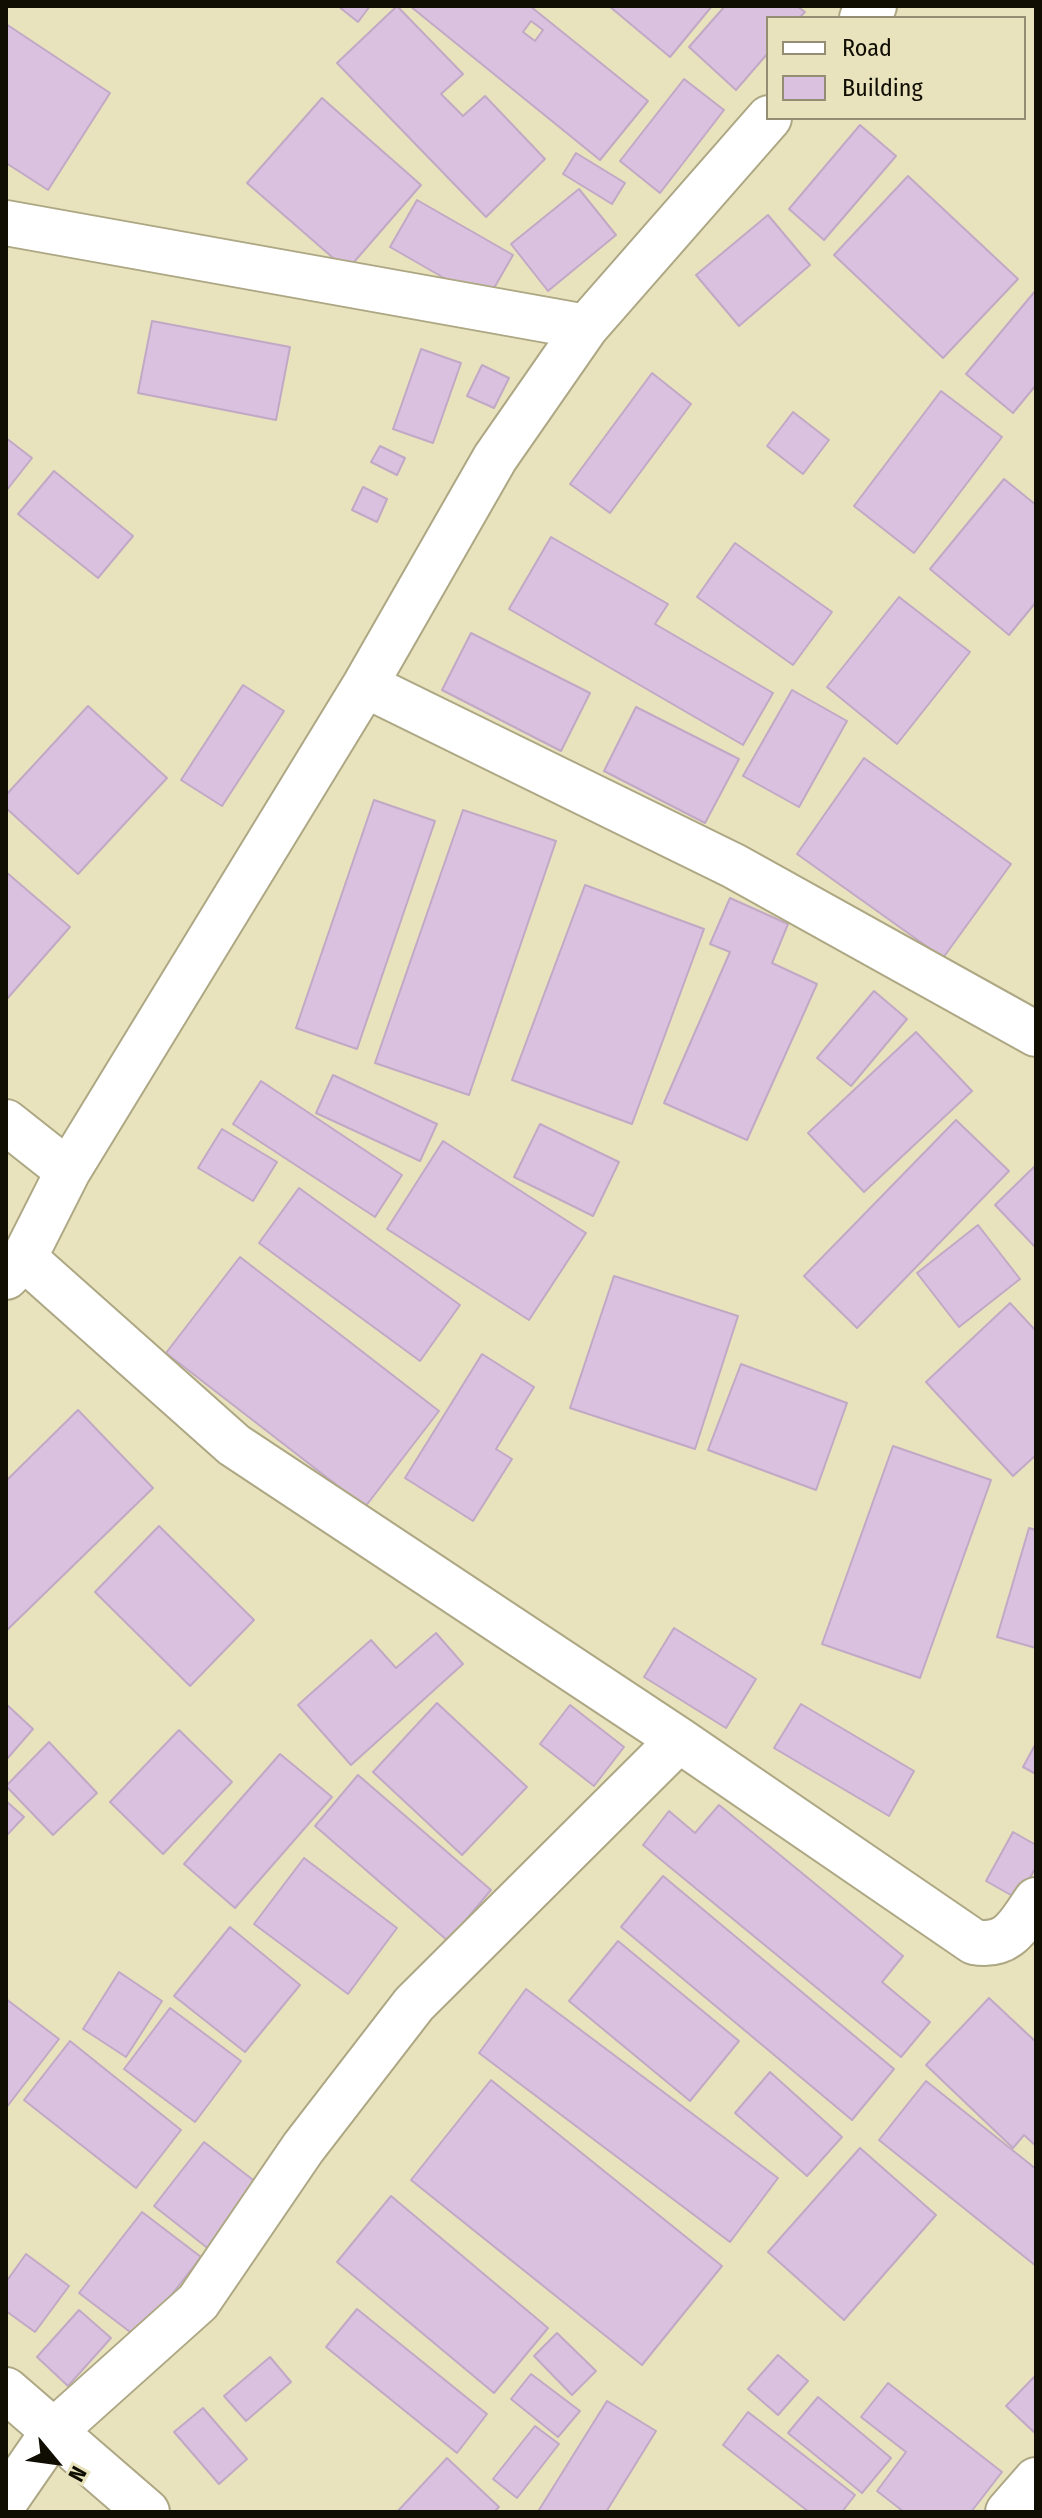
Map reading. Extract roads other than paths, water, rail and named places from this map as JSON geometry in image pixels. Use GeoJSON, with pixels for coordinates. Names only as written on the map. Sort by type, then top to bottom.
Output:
{"type":"FeatureCollection","features":[{"type":"Feature","properties":{"kind":"street"},"geometry":{"type":"LineString","coordinates":[[767,120],[586,327],[495,458],[365,685],[68,1171],[15,1267],[234,1445],[679,1740],[974,1942],[992,1945],[1009,1938],[1036,1900]]}},
{"type":"Feature","properties":{"kind":"street"},"geometry":{"type":"LineString","coordinates":[[6,223],[586,327]]}},
{"type":"Feature","properties":{"kind":"street"},"geometry":{"type":"LineString","coordinates":[[365,685],[734,866],[1029,1017]]}},
{"type":"Feature","properties":{"kind":"street"},"geometry":{"type":"LineString","coordinates":[[6,1122],[68,1171]]}},
{"type":"Feature","properties":{"kind":"street"},"geometry":{"type":"LineString","coordinates":[[6,2500],[53,2432],[198,2302],[303,2148],[414,2004],[679,1740]]}},
{"type":"Feature","properties":{"kind":"street"},"geometry":{"type":"LineString","coordinates":[[6,2390],[147,2512]]}},
{"type":"Feature","properties":{"kind":"street"},"geometry":{"type":"LineString","coordinates":[[1008,2512],[1036,2480]]}}]}
